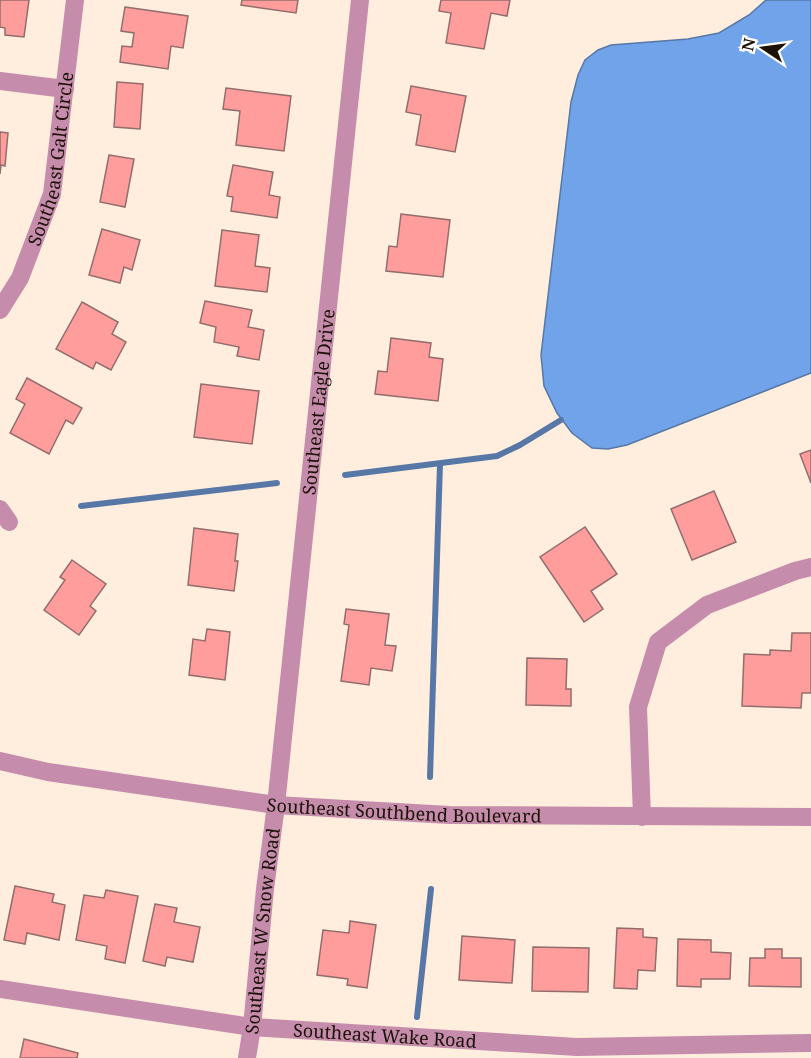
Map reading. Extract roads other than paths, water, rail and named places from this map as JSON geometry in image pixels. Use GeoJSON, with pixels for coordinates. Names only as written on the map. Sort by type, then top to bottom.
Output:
{"type":"FeatureCollection","features":[{"type":"Feature","properties":{"kind":"street","name":"Southeast Galt Circle"},"geometry":{"type":"LineString","coordinates":[[0,310],[20,278],[52,194],[75,0]]}},
{"type":"Feature","properties":{"kind":"street","name":"Southeast Eagle Drive"},"geometry":{"type":"LineString","coordinates":[[276,805],[360,0]]}},
{"type":"Feature","properties":{"kind":"street"},"geometry":{"type":"LineString","coordinates":[[0,81],[65,89]]}},
{"type":"Feature","properties":{"kind":"street"},"geometry":{"type":"LineString","coordinates":[[642,817],[638,706],[658,642],[707,605],[811,567]]}},
{"type":"Feature","properties":{"kind":"street","name":"Southeast Southbend Boulevard"},"geometry":{"type":"LineString","coordinates":[[0,761],[48,772],[276,805],[449,815],[811,817]]}},
{"type":"Feature","properties":{"kind":"street","name":"Southeast W Snow Road"},"geometry":{"type":"LineString","coordinates":[[247,1058],[276,805]]}},
{"type":"Feature","properties":{"kind":"street","name":"Southeast Wake Road"},"geometry":{"type":"LineString","coordinates":[[0,988],[252,1027],[576,1052],[811,1043]]}},
{"type":"Feature","properties":{"kind":"water"},"geometry":{"type":"Polygon","coordinates":[[[766,0],[811,0],[811,373],[627,445],[608,449],[592,448],[572,433],[557,413],[544,386],[541,355],[571,102],[578,75],[585,60],[598,50],[611,45],[688,39],[719,33],[749,15],[766,0]]]}},
{"type":"Feature","properties":{"kind":"waterway"},"geometry":{"type":"LineString","coordinates":[[345,475],[497,456],[561,420]]}},
{"type":"Feature","properties":{"kind":"waterway"},"geometry":{"type":"LineString","coordinates":[[430,777],[440,464]]}},
{"type":"Feature","properties":{"kind":"waterway"},"geometry":{"type":"LineString","coordinates":[[81,506],[277,483]]}},
{"type":"Feature","properties":{"kind":"waterway"},"geometry":{"type":"LineString","coordinates":[[417,1017],[431,889]]}}]}
